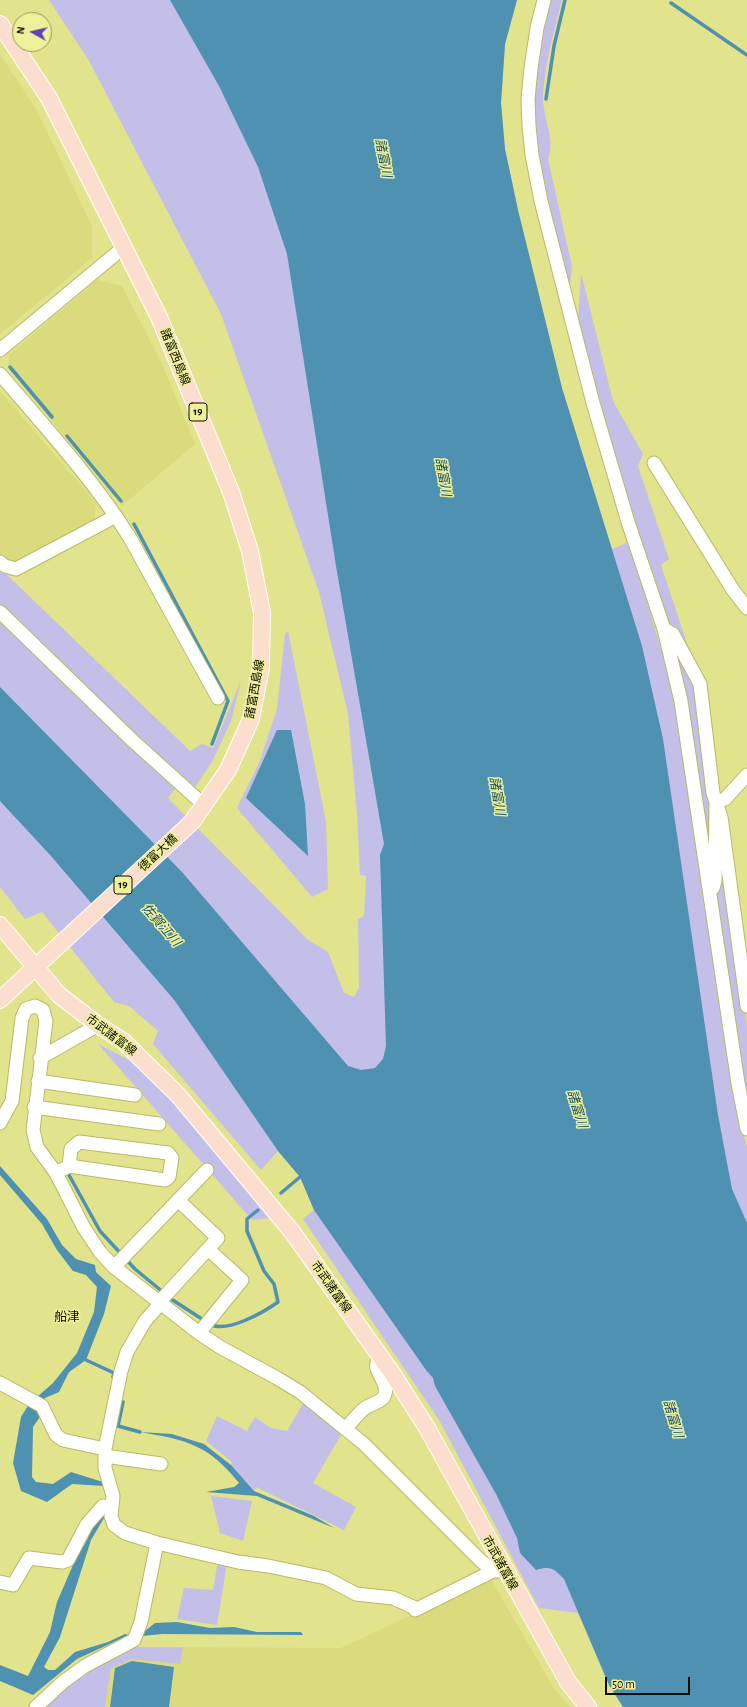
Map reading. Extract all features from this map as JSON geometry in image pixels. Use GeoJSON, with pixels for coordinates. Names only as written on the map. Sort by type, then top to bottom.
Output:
{"type":"FeatureCollection","features":[{"type":"Feature","properties":{"kind":"main road","name":"諸富西島線"},"geometry":{"type":"LineString","coordinates":[[0,24],[49,98],[159,317],[231,492],[250,550],[262,614],[261,667],[251,719],[228,770],[192,822]]}},
{"type":"Feature","properties":{"kind":"main road","name":"徳富大橋"},"geometry":{"type":"LineString","coordinates":[[35,966],[192,822]]}},
{"type":"Feature","properties":{"kind":"main road","name":"市武諸富線"},"geometry":{"type":"LineString","coordinates":[[0,925],[59,995],[98,1025],[123,1041],[178,1095],[293,1233],[380,1357],[427,1428],[499,1571],[568,1682],[588,1707]]}},
{"type":"Feature","properties":{"kind":"main road","name":"19"},"geometry":{"type":"LineString","coordinates":[[0,1000],[35,966]]}},
{"type":"Feature","properties":{"kind":"street"},"geometry":{"type":"LineString","coordinates":[[544,0],[537,28],[528,99],[528,126],[532,155],[541,201],[592,403],[628,522],[664,629],[681,701],[738,1083],[747,1129]]}},
{"type":"Feature","properties":{"kind":"street"},"geometry":{"type":"LineString","coordinates":[[0,350],[124,247]]}},
{"type":"Feature","properties":{"kind":"street"},"geometry":{"type":"LineString","coordinates":[[0,374],[96,487],[116,516],[130,538],[218,698]]}},
{"type":"Feature","properties":{"kind":"street"},"geometry":{"type":"LineString","coordinates":[[654,463],[733,590],[747,608]]}},
{"type":"Feature","properties":{"kind":"street"},"geometry":{"type":"LineString","coordinates":[[0,562],[5,566],[16,569],[116,516]]}},
{"type":"Feature","properties":{"kind":"street"},"geometry":{"type":"LineString","coordinates":[[0,612],[133,741],[204,805]]}},
{"type":"Feature","properties":{"kind":"street"},"geometry":{"type":"LineString","coordinates":[[664,629],[673,634],[700,684],[713,793],[721,817],[747,1006]]}},
{"type":"Feature","properties":{"kind":"street"},"geometry":{"type":"LineString","coordinates":[[716,802],[725,799],[747,776]]}},
{"type":"Feature","properties":{"kind":"street"},"geometry":{"type":"LineString","coordinates":[[710,900],[715,881],[716,802]]}},
{"type":"Feature","properties":{"kind":"street"},"geometry":{"type":"LineString","coordinates":[[0,1123],[12,1100],[22,1018],[26,1009],[35,1006],[43,1010],[46,1021],[34,1107],[33,1130],[37,1147],[56,1173],[84,1228],[100,1252],[120,1260],[164,1298],[204,1326],[220,1347],[294,1389],[346,1428],[364,1444],[475,1555],[499,1571]]}},
{"type":"Feature","properties":{"kind":"street"},"geometry":{"type":"LineString","coordinates":[[40,1058],[98,1025]]}},
{"type":"Feature","properties":{"kind":"street"},"geometry":{"type":"LineString","coordinates":[[38,1081],[135,1095]]}},
{"type":"Feature","properties":{"kind":"street"},"geometry":{"type":"LineString","coordinates":[[34,1107],[158,1124]]}},
{"type":"Feature","properties":{"kind":"street"},"geometry":{"type":"LineString","coordinates":[[56,1173],[69,1166],[165,1180],[169,1177],[172,1158],[168,1153],[79,1142],[71,1149],[69,1166]]}},
{"type":"Feature","properties":{"kind":"street"},"geometry":{"type":"LineString","coordinates":[[120,1260],[207,1170]]}},
{"type":"Feature","properties":{"kind":"street"},"geometry":{"type":"LineString","coordinates":[[178,1200],[218,1238],[145,1321],[126,1352],[105,1453],[105,1468],[112,1496],[111,1516],[114,1525],[125,1532],[157,1543],[238,1562],[268,1566],[326,1578],[356,1594],[393,1598],[413,1607],[415,1610],[499,1571]]}},
{"type":"Feature","properties":{"kind":"street"},"geometry":{"type":"LineString","coordinates":[[204,1326],[242,1280],[208,1249]]}},
{"type":"Feature","properties":{"kind":"street"},"geometry":{"type":"LineString","coordinates":[[346,1428],[365,1409],[383,1398],[385,1394],[385,1387],[376,1368],[377,1360],[380,1357]]}},
{"type":"Feature","properties":{"kind":"street"},"geometry":{"type":"LineString","coordinates":[[0,1383],[37,1402],[56,1435],[63,1440],[105,1453],[162,1464]]}},
{"type":"Feature","properties":{"kind":"street"},"geometry":{"type":"LineString","coordinates":[[0,1582],[13,1585],[29,1558],[62,1562],[68,1560],[87,1524],[104,1506],[112,1508]]}},
{"type":"Feature","properties":{"kind":"street"},"geometry":{"type":"LineString","coordinates":[[36,1707],[62,1682],[85,1666],[134,1640],[141,1622],[157,1543]]}},
{"type":"Feature","properties":{"kind":"shaded area"},"geometry":{"type":"Polygon","coordinates":[[[49,0],[177,0],[201,34],[297,252],[389,827],[394,1044],[373,1093],[0,704],[0,568],[190,751],[202,744],[213,748],[241,681],[231,721],[212,762],[195,787],[184,777],[168,798],[308,940],[328,952],[344,993],[354,997],[359,988],[358,919],[364,916],[366,876],[360,875],[357,814],[348,714],[319,592],[221,314],[88,59],[49,0]]]}},
{"type":"Feature","properties":{"kind":"shaded area"},"geometry":{"type":"Polygon","coordinates":[[[517,0],[505,44],[501,103],[505,149],[518,210],[562,388],[612,549],[629,542],[676,699],[737,1111],[747,1147],[747,1265],[729,1213],[504,213],[490,56],[517,0]]]}},
{"type":"Feature","properties":{"kind":"shaded area"},"geometry":{"type":"Polygon","coordinates":[[[547,0],[562,0],[548,59],[544,83],[543,103],[550,135],[550,151],[548,159],[572,267],[568,301],[533,149],[531,95],[547,0]]]}},
{"type":"Feature","properties":{"kind":"shaded area"},"geometry":{"type":"Polygon","coordinates":[[[0,54],[37,111],[92,226],[92,258],[0,334],[0,54]]]}},
{"type":"Feature","properties":{"kind":"shaded area"},"geometry":{"type":"Polygon","coordinates":[[[581,273],[613,401],[643,454],[638,466],[669,559],[661,565],[695,668],[667,622],[632,518],[578,319],[581,273]]]}},
{"type":"Feature","properties":{"kind":"shaded area"},"geometry":{"type":"Polygon","coordinates":[[[97,280],[122,286],[162,364],[195,444],[122,506],[8,368],[9,355],[97,280]]]}},
{"type":"Feature","properties":{"kind":"shaded area"},"geometry":{"type":"Polygon","coordinates":[[[0,391],[96,503],[94,520],[14,563],[5,561],[0,556],[0,391]]]}},
{"type":"Feature","properties":{"kind":"shaded area"},"geometry":{"type":"Polygon","coordinates":[[[288,631],[326,822],[328,889],[312,897],[237,808],[259,763],[277,709],[285,634],[288,631]]]}},
{"type":"Feature","properties":{"kind":"shaded area"},"geometry":{"type":"Polygon","coordinates":[[[670,637],[698,690],[713,816],[711,882],[685,691],[670,637]]]}},
{"type":"Feature","properties":{"kind":"shaded area"},"geometry":{"type":"Polygon","coordinates":[[[0,788],[239,1051],[558,1556],[623,1707],[609,1685],[578,1613],[539,1608],[439,1420],[303,1219],[314,1210],[300,1177],[278,1151],[261,1170],[153,1044],[158,1031],[129,1006],[114,1002],[42,912],[25,919],[0,887],[0,788]]]}},
{"type":"Feature","properties":{"kind":"shaded area"},"geometry":{"type":"Polygon","coordinates":[[[720,835],[747,1026],[747,1102],[717,905],[720,835]]]}},
{"type":"Feature","properties":{"kind":"shaded area"},"geometry":{"type":"Polygon","coordinates":[[[98,1044],[129,1060],[175,1103],[270,1218],[252,1220],[98,1044]]]}},
{"type":"Feature","properties":{"kind":"shaded area"},"geometry":{"type":"Polygon","coordinates":[[[304,1402],[342,1433],[313,1483],[356,1507],[344,1530],[256,1487],[254,1491],[231,1465],[232,1462],[206,1441],[217,1416],[247,1431],[255,1417],[271,1428],[287,1431],[304,1402]]]}},
{"type":"Feature","properties":{"kind":"shaded area"},"geometry":{"type":"Polygon","coordinates":[[[211,1496],[252,1501],[243,1541],[220,1533],[211,1496]]]}},
{"type":"Feature","properties":{"kind":"shaded area"},"geometry":{"type":"Polygon","coordinates":[[[218,1560],[227,1563],[217,1625],[177,1619],[184,1588],[213,1590],[218,1560]]]}},
{"type":"Feature","properties":{"kind":"shaded area"},"geometry":{"type":"Polygon","coordinates":[[[490,1578],[555,1690],[570,1707],[43,1707],[135,1647],[341,1648],[490,1578]]]}},
{"type":"Feature","properties":{"kind":"shaded area"},"geometry":{"type":"Polygon","coordinates":[[[135,1647],[183,1647],[180,1664],[133,1659],[111,1668],[105,1707],[43,1707],[86,1671],[135,1647]]]}},
{"type":"Feature","properties":{"kind":"water"},"geometry":{"type":"Polygon","coordinates":[[[170,0],[517,0],[505,44],[501,103],[505,149],[518,210],[562,388],[642,646],[663,739],[718,1115],[732,1189],[747,1223],[747,1707],[623,1707],[609,1685],[564,1579],[557,1572],[549,1568],[536,1570],[520,1553],[517,1538],[496,1494],[435,1386],[433,1378],[314,1210],[300,1177],[278,1151],[175,1001],[51,856],[0,801],[0,687],[182,872],[348,1066],[361,1070],[375,1068],[383,1059],[386,1046],[380,855],[384,844],[336,566],[287,254],[258,167],[219,86],[170,0]]]}},
{"type":"Feature","properties":{"kind":"water"},"geometry":{"type":"Polygon","coordinates":[[[277,730],[291,730],[305,804],[308,856],[246,798],[277,730]]]}},
{"type":"Feature","properties":{"kind":"water"},"geometry":{"type":"Polygon","coordinates":[[[0,1166],[47,1219],[62,1245],[76,1259],[95,1265],[96,1272],[111,1286],[104,1314],[86,1360],[69,1372],[59,1392],[45,1398],[37,1407],[42,1414],[33,1427],[32,1477],[36,1482],[53,1484],[71,1472],[106,1483],[108,1496],[106,1496],[104,1486],[72,1484],[47,1502],[21,1491],[13,1463],[21,1417],[29,1404],[53,1383],[77,1353],[94,1312],[97,1287],[86,1275],[73,1271],[57,1250],[42,1224],[0,1175],[0,1166]]]}},
{"type":"Feature","properties":{"kind":"water"},"geometry":{"type":"Polygon","coordinates":[[[140,1432],[172,1434],[204,1444],[231,1465],[254,1491],[314,1516],[334,1528],[257,1496],[206,1492],[234,1487],[239,1483],[217,1460],[195,1446],[183,1441],[140,1432]]]}},
{"type":"Feature","properties":{"kind":"water"},"geometry":{"type":"Polygon","coordinates":[[[103,1514],[104,1518],[91,1540],[60,1637],[44,1667],[48,1670],[55,1670],[75,1652],[108,1642],[125,1634],[129,1635],[77,1659],[33,1695],[0,1681],[0,1665],[28,1676],[50,1632],[57,1602],[86,1535],[98,1515],[103,1514]]]}},
{"type":"Feature","properties":{"kind":"water"},"geometry":{"type":"Polygon","coordinates":[[[177,1622],[210,1628],[234,1627],[257,1632],[301,1632],[303,1635],[140,1635],[155,1623],[177,1622]]]}},
{"type":"Feature","properties":{"kind":"water"},"geometry":{"type":"Polygon","coordinates":[[[132,1661],[174,1667],[169,1707],[110,1707],[115,1668],[132,1661]]]}},
{"type":"Feature","properties":{"kind":"waterway"},"geometry":{"type":"LineString","coordinates":[[546,99],[554,46],[565,0]]}},
{"type":"Feature","properties":{"kind":"waterway"},"geometry":{"type":"LineString","coordinates":[[671,3],[747,55]]}},
{"type":"Feature","properties":{"kind":"waterway"},"geometry":{"type":"LineString","coordinates":[[10,367],[52,417]]}},
{"type":"Feature","properties":{"kind":"waterway"},"geometry":{"type":"LineString","coordinates":[[67,436],[121,501]]}},
{"type":"Feature","properties":{"kind":"waterway"},"geometry":{"type":"LineString","coordinates":[[134,524],[228,701],[212,744]]}},
{"type":"Feature","properties":{"kind":"waterway"},"geometry":{"type":"LineString","coordinates":[[69,1175],[100,1231],[135,1269],[164,1293]]}},
{"type":"Feature","properties":{"kind":"waterway"},"geometry":{"type":"LineString","coordinates":[[281,1193],[300,1177]]}},
{"type":"Feature","properties":{"kind":"waterway"},"geometry":{"type":"LineString","coordinates":[[210,1324],[217,1326],[235,1324],[255,1316],[278,1302],[274,1284],[264,1271],[247,1231],[247,1219],[258,1210]]}},
{"type":"Feature","properties":{"kind":"waterway"},"geometry":{"type":"LineString","coordinates":[[168,1297],[205,1321]]}},
{"type":"Feature","properties":{"kind":"waterway"},"geometry":{"type":"LineString","coordinates":[[86,1360],[114,1373],[113,1377]]}},
{"type":"Feature","properties":{"kind":"waterway"},"geometry":{"type":"LineString","coordinates":[[123,1402],[118,1426],[140,1432]]}},
{"type":"Feature","properties":{"kind":"district","name":"船津"},"geometry":{"type":"Point","coordinates":[67,1317]}},
{"type":"Feature","properties":{"kind":"water label","name":"諸富川"},"geometry":{"type":"Point","coordinates":[383,158]}},
{"type":"Feature","properties":{"kind":"water label","name":"諸富川"},"geometry":{"type":"Point","coordinates":[443,477]}},
{"type":"Feature","properties":{"kind":"water label","name":"諸富川"},"geometry":{"type":"Point","coordinates":[497,796]}},
{"type":"Feature","properties":{"kind":"water label","name":"佐賀江川"},"geometry":{"type":"Point","coordinates":[161,925]}},
{"type":"Feature","properties":{"kind":"water label","name":"諸富川"},"geometry":{"type":"Point","coordinates":[577,1109]}},
{"type":"Feature","properties":{"kind":"water label","name":"諸富川"},"geometry":{"type":"Point","coordinates":[673,1419]}}]}
